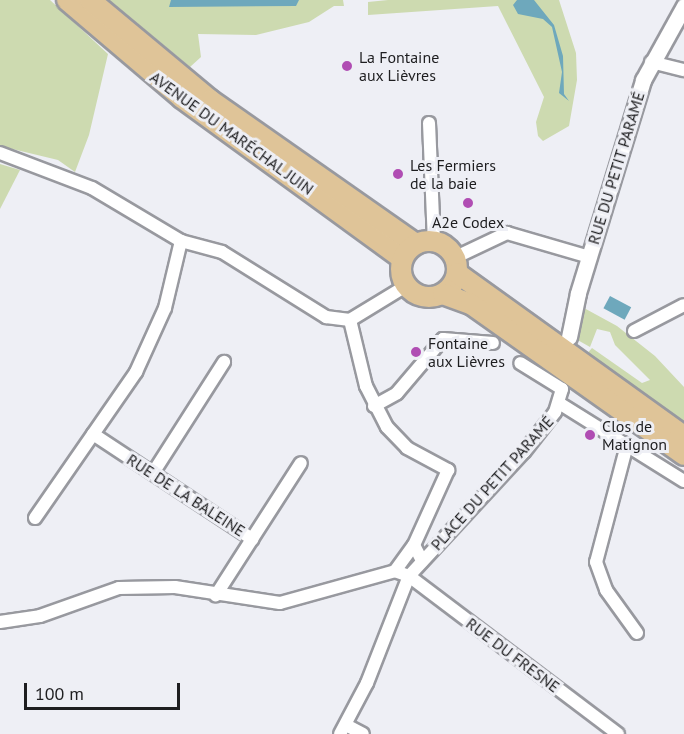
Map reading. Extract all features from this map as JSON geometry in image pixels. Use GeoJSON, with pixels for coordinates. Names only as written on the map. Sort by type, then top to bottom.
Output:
{"type":"FeatureCollection","features":[{"type":"Feature","properties":{"kind":"main road","name":"AVENUE DU MARÉCHAL JUIN"},"geometry":{"type":"LineString","coordinates":[[67,0],[183,98],[417,248]]}},
{"type":"Feature","properties":{"kind":"main road","name":"AVENUE DU MARÉCHAL JUIN"},"geometry":{"type":"LineString","coordinates":[[90,0],[210,100],[417,248]]}},
{"type":"Feature","properties":{"kind":"main road"},"geometry":{"type":"LineString","coordinates":[[684,436],[455,265],[444,246],[417,248],[401,273],[406,286],[423,297],[442,294],[471,304],[684,455]]}},
{"type":"Feature","properties":{"kind":"main road"},"geometry":{"type":"LineString","coordinates":[[442,294],[452,285],[455,265]]}},
{"type":"Feature","properties":{"kind":"street","name":"RUE DU PETIT PARAMÉ"},"geometry":{"type":"LineString","coordinates":[[569,338],[589,257],[651,62],[684,6]]}},
{"type":"Feature","properties":{"kind":"street"},"geometry":{"type":"LineString","coordinates":[[651,62],[684,70]]}},
{"type":"Feature","properties":{"kind":"street"},"geometry":{"type":"LineString","coordinates":[[417,248],[429,123]]}},
{"type":"Feature","properties":{"kind":"street"},"geometry":{"type":"LineString","coordinates":[[0,153],[92,188],[181,241],[222,252],[316,312],[350,320],[406,286]]}},
{"type":"Feature","properties":{"kind":"street"},"geometry":{"type":"LineString","coordinates":[[455,265],[507,233],[589,257]]}},
{"type":"Feature","properties":{"kind":"street"},"geometry":{"type":"LineString","coordinates":[[35,518],[136,372],[158,327],[181,241]]}},
{"type":"Feature","properties":{"kind":"street"},"geometry":{"type":"LineString","coordinates":[[634,331],[684,305]]}},
{"type":"Feature","properties":{"kind":"street"},"geometry":{"type":"LineString","coordinates":[[350,320],[374,406],[397,393],[443,339],[493,343]]}},
{"type":"Feature","properties":{"kind":"street"},"geometry":{"type":"LineString","coordinates":[[153,473],[224,362]]}},
{"type":"Feature","properties":{"kind":"street"},"geometry":{"type":"LineString","coordinates":[[520,363],[562,389],[559,404],[684,481]]}},
{"type":"Feature","properties":{"kind":"street","name":"PLACE DU PETIT PARAMÉ"},"geometry":{"type":"LineString","coordinates":[[343,730],[367,683],[409,576],[524,452],[559,404]]}},
{"type":"Feature","properties":{"kind":"street","name":"PLACE DU PETIT PARAMÉ"},"geometry":{"type":"LineString","coordinates":[[374,406],[399,441],[448,470],[414,545],[395,571]]}},
{"type":"Feature","properties":{"kind":"street","name":"RUE DE LA BALEINE"},"geometry":{"type":"LineString","coordinates":[[93,434],[252,538],[216,595]]}},
{"type":"Feature","properties":{"kind":"street"},"geometry":{"type":"LineString","coordinates":[[627,445],[596,562],[606,590],[637,633]]}},
{"type":"Feature","properties":{"kind":"street"},"geometry":{"type":"LineString","coordinates":[[252,538],[301,464]]}},
{"type":"Feature","properties":{"kind":"street","name":"PLACE DU PETIT PARAMÉ"},"geometry":{"type":"LineString","coordinates":[[414,545],[422,561]]}},
{"type":"Feature","properties":{"kind":"street"},"geometry":{"type":"LineString","coordinates":[[0,622],[40,616],[119,588],[146,585],[280,603],[395,571]]}},
{"type":"Feature","properties":{"kind":"street","name":"RUE DU FRESNE"},"geometry":{"type":"LineString","coordinates":[[395,571],[409,576],[603,728],[618,734]]}},
{"type":"Feature","properties":{"kind":"street"},"geometry":{"type":"LineString","coordinates":[[343,730],[363,734]]}},
{"type":"Feature","properties":{"kind":"green space"},"geometry":{"type":"Polygon","coordinates":[[[0,0],[50,0],[108,54],[89,135],[75,172],[58,160],[0,146],[0,0]]]}},
{"type":"Feature","properties":{"kind":"green space"},"geometry":{"type":"Polygon","coordinates":[[[109,0],[343,0],[344,6],[334,6],[309,22],[256,35],[198,34],[201,57],[190,67],[109,0]]]}},
{"type":"Feature","properties":{"kind":"green space"},"geometry":{"type":"Polygon","coordinates":[[[559,0],[576,53],[577,80],[569,126],[543,141],[538,136],[536,122],[544,97],[498,6],[368,15],[368,2],[559,0]]]}},
{"type":"Feature","properties":{"kind":"green space"},"geometry":{"type":"Polygon","coordinates":[[[0,164],[20,170],[0,209],[0,164]]]}},
{"type":"Feature","properties":{"kind":"green space"},"geometry":{"type":"Polygon","coordinates":[[[584,308],[617,326],[655,356],[684,387],[684,428],[584,357],[592,348],[642,383],[650,380],[615,345],[610,332],[597,329],[590,347],[574,338],[584,308]]]}},
{"type":"Feature","properties":{"kind":"water"},"geometry":{"type":"Polygon","coordinates":[[[171,0],[299,0],[296,6],[169,7],[171,0]]]}},
{"type":"Feature","properties":{"kind":"water"},"geometry":{"type":"Polygon","coordinates":[[[517,0],[534,0],[554,25],[563,56],[564,94],[569,101],[559,93],[562,72],[552,27],[543,19],[518,14],[513,5],[517,0]]]}},
{"type":"Feature","properties":{"kind":"water"},"geometry":{"type":"Polygon","coordinates":[[[610,296],[631,307],[625,320],[603,308],[610,296]]]}},
{"type":"Feature","properties":{"kind":"place","name":"La Fontaine aux Lièvres"},"geometry":{"type":"Point","coordinates":[347,66]}},
{"type":"Feature","properties":{"kind":"place","name":"Les Fermiers de la baie"},"geometry":{"type":"Point","coordinates":[398,174]}},
{"type":"Feature","properties":{"kind":"place","name":"A2e Codex"},"geometry":{"type":"Point","coordinates":[468,203]}},
{"type":"Feature","properties":{"kind":"place","name":"Fontaine aux Lièvres"},"geometry":{"type":"Point","coordinates":[416,352]}},
{"type":"Feature","properties":{"kind":"place","name":"Clos de Matignon"},"geometry":{"type":"Point","coordinates":[590,435]}}]}
